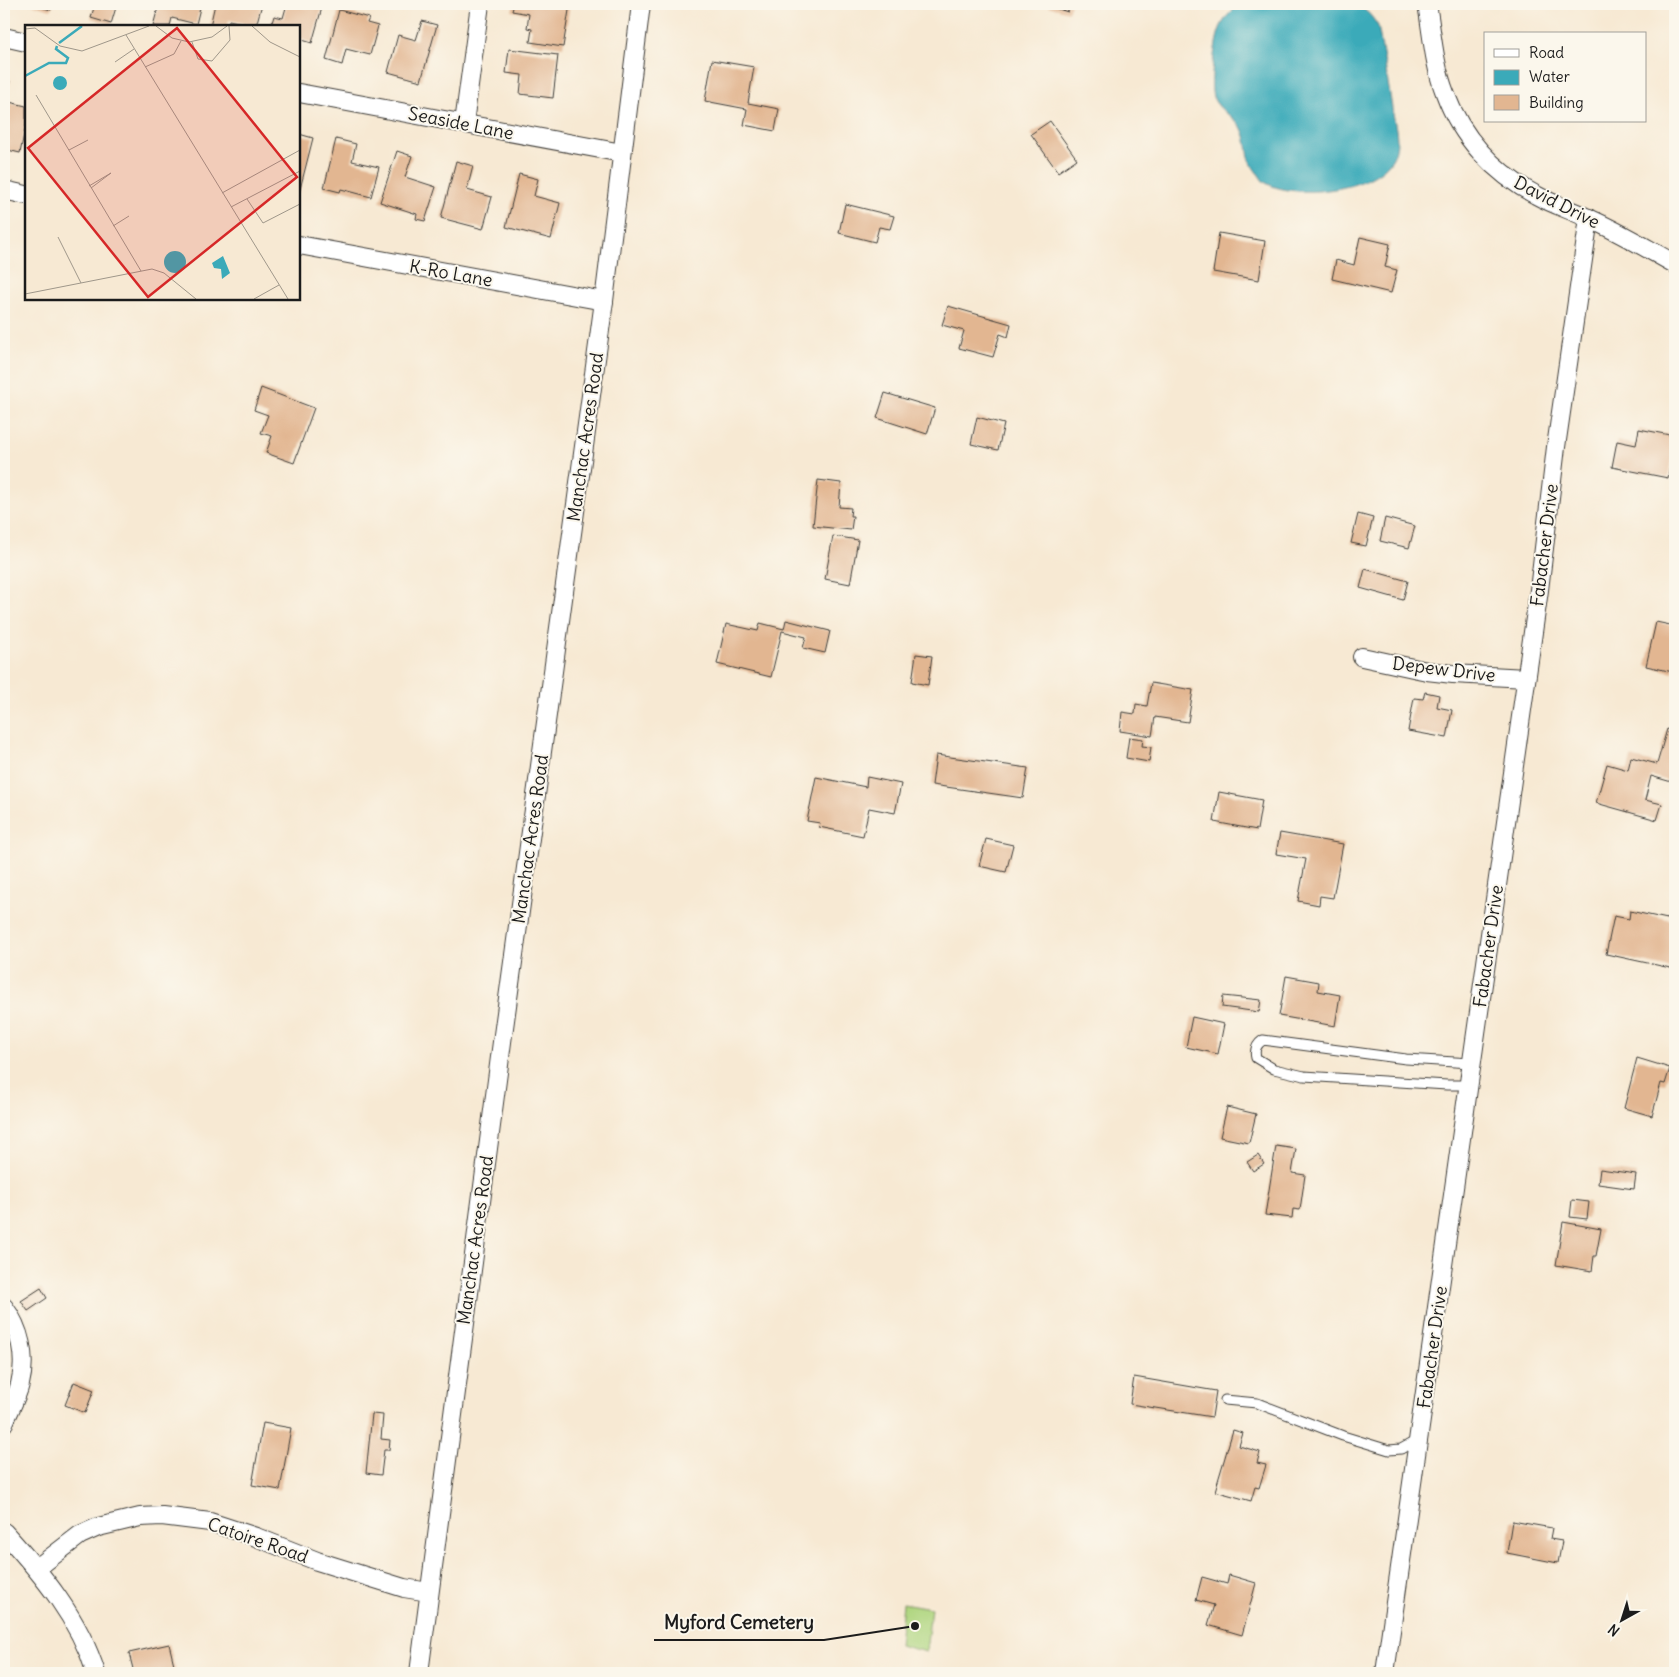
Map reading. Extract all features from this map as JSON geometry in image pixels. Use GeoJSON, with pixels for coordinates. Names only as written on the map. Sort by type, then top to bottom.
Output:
{"type":"FeatureCollection","features":[{"type":"Feature","properties":{"kind":"street"},"geometry":{"type":"LineString","coordinates":[[464,124],[480,4]]}},
{"type":"Feature","properties":{"kind":"street","name":"Manchac Acres Road"},"geometry":{"type":"LineString","coordinates":[[419,1673],[502,1042],[604,301],[641,4]]}},
{"type":"Feature","properties":{"kind":"street","name":"David Drive"},"geometry":{"type":"LineString","coordinates":[[1427,4],[1434,50],[1444,92],[1452,111],[1482,155],[1520,186],[1537,196],[1589,218],[1675,264]]}},
{"type":"Feature","properties":{"kind":"street"},"geometry":{"type":"LineString","coordinates":[[4,38],[25,42]]}},
{"type":"Feature","properties":{"kind":"street","name":"Seaside Lane"},"geometry":{"type":"LineString","coordinates":[[300,93],[622,153]]}},
{"type":"Feature","properties":{"kind":"street"},"geometry":{"type":"LineString","coordinates":[[4,190],[25,195]]}},
{"type":"Feature","properties":{"kind":"street","name":"Fabacher Drive"},"geometry":{"type":"LineString","coordinates":[[1385,1673],[1589,218]]}},
{"type":"Feature","properties":{"kind":"street","name":"K-Ro Lane"},"geometry":{"type":"LineString","coordinates":[[300,246],[604,301]]}},
{"type":"Feature","properties":{"kind":"street","name":"Depew Drive"},"geometry":{"type":"LineString","coordinates":[[1362,657],[1444,673],[1526,678]]}},
{"type":"Feature","properties":{"kind":"street"},"geometry":{"type":"LineString","coordinates":[[4,1307],[15,1323],[22,1345],[23,1367],[20,1384],[4,1423]]}},
{"type":"Feature","properties":{"kind":"street","name":"Catoire Road"},"geometry":{"type":"LineString","coordinates":[[37,1568],[80,1535],[98,1527],[140,1517],[162,1516],[210,1522],[256,1537],[318,1561],[404,1588],[429,1592]]}},
{"type":"Feature","properties":{"kind":"street"},"geometry":{"type":"LineString","coordinates":[[4,1532],[37,1568],[65,1607],[83,1638],[96,1673]]}},
{"type":"Feature","properties":{"kind":"lane"},"geometry":{"type":"LineString","coordinates":[[1468,1085],[1438,1085],[1304,1076],[1274,1069],[1256,1058],[1254,1052],[1257,1045],[1263,1040],[1406,1059],[1471,1063]]}},
{"type":"Feature","properties":{"kind":"lane"},"geometry":{"type":"LineString","coordinates":[[1225,1400],[1257,1403],[1343,1436],[1389,1450],[1401,1449],[1419,1439]]}},
{"type":"Feature","properties":{"kind":"green space"},"geometry":{"type":"Polygon","coordinates":[[[903,1603],[931,1608],[926,1652],[899,1645],[903,1603]]]}},
{"type":"Feature","properties":{"kind":"water"},"geometry":{"type":"Polygon","coordinates":[[[1241,4],[1352,4],[1364,9],[1373,18],[1378,26],[1396,128],[1396,149],[1390,163],[1377,174],[1360,183],[1318,191],[1298,191],[1280,188],[1262,180],[1250,159],[1244,133],[1238,123],[1216,102],[1212,91],[1213,61],[1219,32],[1227,16],[1241,4]]]}},
{"type":"Feature","properties":{"kind":"building"},"geometry":{"type":"Polygon","coordinates":[[[30,4],[53,4],[51,10],[30,4]]]}},
{"type":"Feature","properties":{"kind":"building"},"geometry":{"type":"Polygon","coordinates":[[[95,4],[117,4],[111,24],[91,18],[95,4]]]}},
{"type":"Feature","properties":{"kind":"building"},"geometry":{"type":"Polygon","coordinates":[[[159,4],[201,4],[196,24],[172,18],[170,25],[153,25],[159,4]]]}},
{"type":"Feature","properties":{"kind":"building"},"geometry":{"type":"Polygon","coordinates":[[[215,4],[262,4],[256,25],[229,20],[228,25],[210,25],[215,4]]]}},
{"type":"Feature","properties":{"kind":"building"},"geometry":{"type":"Polygon","coordinates":[[[287,4],[307,8],[308,4],[323,4],[312,43],[300,39],[300,25],[271,25],[274,16],[283,18],[287,4]]]}},
{"type":"Feature","properties":{"kind":"building"},"geometry":{"type":"Polygon","coordinates":[[[514,4],[570,4],[563,47],[530,42],[532,29],[527,28],[529,14],[512,11],[514,4]]]}},
{"type":"Feature","properties":{"kind":"building"},"geometry":{"type":"Polygon","coordinates":[[[1049,4],[1071,4],[1068,12],[1048,6],[1049,4]]]}},
{"type":"Feature","properties":{"kind":"building"},"geometry":{"type":"Polygon","coordinates":[[[339,10],[369,18],[367,23],[378,26],[370,55],[346,49],[342,65],[326,60],[339,10]]]}},
{"type":"Feature","properties":{"kind":"building"},"geometry":{"type":"Polygon","coordinates":[[[422,21],[437,25],[421,81],[388,72],[398,35],[416,40],[422,21]]]}},
{"type":"Feature","properties":{"kind":"building"},"geometry":{"type":"Polygon","coordinates":[[[509,49],[558,55],[553,98],[520,94],[522,75],[506,73],[509,49]]]}},
{"type":"Feature","properties":{"kind":"building"},"geometry":{"type":"Polygon","coordinates":[[[712,60],[754,67],[748,103],[779,109],[775,131],[744,125],[747,109],[705,101],[712,60]]]}},
{"type":"Feature","properties":{"kind":"building"},"geometry":{"type":"Polygon","coordinates":[[[4,79],[10,81],[5,101],[25,106],[25,130],[20,153],[4,149],[4,79]]]}},
{"type":"Feature","properties":{"kind":"building"},"geometry":{"type":"Polygon","coordinates":[[[1050,121],[1077,159],[1058,172],[1031,134],[1050,121]]]}},
{"type":"Feature","properties":{"kind":"building"},"geometry":{"type":"Polygon","coordinates":[[[300,134],[313,138],[300,189],[300,134]]]}},
{"type":"Feature","properties":{"kind":"building"},"geometry":{"type":"Polygon","coordinates":[[[336,139],[356,144],[352,161],[379,167],[371,197],[341,189],[340,192],[324,188],[336,139]]]}},
{"type":"Feature","properties":{"kind":"building"},"geometry":{"type":"Polygon","coordinates":[[[397,151],[412,156],[405,177],[436,187],[425,221],[416,219],[417,214],[380,202],[397,151]]]}},
{"type":"Feature","properties":{"kind":"building"},"geometry":{"type":"Polygon","coordinates":[[[456,161],[473,166],[467,190],[492,197],[483,229],[441,218],[456,161]]]}},
{"type":"Feature","properties":{"kind":"building"},"geometry":{"type":"Polygon","coordinates":[[[519,174],[538,179],[534,196],[560,203],[551,239],[506,227],[519,174]]]}},
{"type":"Feature","properties":{"kind":"building"},"geometry":{"type":"Polygon","coordinates":[[[845,204],[894,216],[890,229],[879,227],[875,242],[839,233],[845,204]]]}},
{"type":"Feature","properties":{"kind":"building"},"geometry":{"type":"Polygon","coordinates":[[[1219,233],[1265,241],[1259,280],[1213,272],[1219,233]]]}},
{"type":"Feature","properties":{"kind":"building"},"geometry":{"type":"Polygon","coordinates":[[[1360,237],[1390,244],[1385,267],[1397,270],[1391,293],[1332,279],[1336,260],[1354,265],[1360,237]]]}},
{"type":"Feature","properties":{"kind":"building"},"geometry":{"type":"Polygon","coordinates":[[[948,306],[1011,324],[1008,337],[1000,334],[993,357],[959,348],[964,331],[942,325],[948,306]]]}},
{"type":"Feature","properties":{"kind":"building"},"geometry":{"type":"Polygon","coordinates":[[[261,388],[314,408],[294,463],[266,453],[272,436],[261,433],[268,415],[254,410],[261,388]]]}},
{"type":"Feature","properties":{"kind":"building"},"geometry":{"type":"Polygon","coordinates":[[[885,393],[935,408],[927,434],[877,418],[885,393]]]}},
{"type":"Feature","properties":{"kind":"building"},"geometry":{"type":"Polygon","coordinates":[[[977,417],[1004,424],[998,450],[971,444],[977,417]]]}},
{"type":"Feature","properties":{"kind":"building"},"geometry":{"type":"Polygon","coordinates":[[[1639,429],[1675,436],[1668,478],[1612,467],[1617,441],[1636,445],[1639,429]]]}},
{"type":"Feature","properties":{"kind":"building"},"geometry":{"type":"Polygon","coordinates":[[[818,480],[841,483],[839,507],[851,508],[850,516],[853,516],[851,530],[813,526],[818,480]]]}},
{"type":"Feature","properties":{"kind":"building"},"geometry":{"type":"Polygon","coordinates":[[[1358,514],[1373,518],[1366,546],[1351,543],[1358,514]]]}},
{"type":"Feature","properties":{"kind":"building"},"geometry":{"type":"Polygon","coordinates":[[[1385,518],[1415,526],[1409,548],[1380,541],[1385,518]]]}},
{"type":"Feature","properties":{"kind":"building"},"geometry":{"type":"Polygon","coordinates":[[[833,536],[858,540],[850,584],[825,579],[833,536]]]}},
{"type":"Feature","properties":{"kind":"building"},"geometry":{"type":"Polygon","coordinates":[[[1365,569],[1408,581],[1403,600],[1360,588],[1365,569]]]}},
{"type":"Feature","properties":{"kind":"building"},"geometry":{"type":"Polygon","coordinates":[[[786,620],[830,631],[825,653],[803,648],[806,637],[782,631],[771,677],[717,664],[726,624],[758,631],[760,623],[784,629],[786,620]]]}},
{"type":"Feature","properties":{"kind":"building"},"geometry":{"type":"Polygon","coordinates":[[[1656,622],[1675,626],[1673,672],[1646,666],[1656,622]]]}},
{"type":"Feature","properties":{"kind":"building"},"geometry":{"type":"Polygon","coordinates":[[[916,654],[932,656],[928,685],[912,682],[916,654]]]}},
{"type":"Feature","properties":{"kind":"building"},"geometry":{"type":"Polygon","coordinates":[[[1151,683],[1193,690],[1188,722],[1155,717],[1152,736],[1120,731],[1122,712],[1135,714],[1136,704],[1147,706],[1151,683]]]}},
{"type":"Feature","properties":{"kind":"building"},"geometry":{"type":"Polygon","coordinates":[[[1425,692],[1439,695],[1437,707],[1452,710],[1447,738],[1408,731],[1414,698],[1423,699],[1425,692]]]}},
{"type":"Feature","properties":{"kind":"building"},"geometry":{"type":"Polygon","coordinates":[[[1667,729],[1675,732],[1675,783],[1651,776],[1645,800],[1662,804],[1657,820],[1596,803],[1607,764],[1628,770],[1631,757],[1657,764],[1667,729]]]}},
{"type":"Feature","properties":{"kind":"building"},"geometry":{"type":"Polygon","coordinates":[[[1129,737],[1143,739],[1142,746],[1151,747],[1149,762],[1126,758],[1129,737]]]}},
{"type":"Feature","properties":{"kind":"building"},"geometry":{"type":"Polygon","coordinates":[[[936,755],[1028,768],[1023,798],[932,785],[936,755]]]}},
{"type":"Feature","properties":{"kind":"building"},"geometry":{"type":"Polygon","coordinates":[[[816,777],[866,787],[867,777],[901,784],[895,813],[869,808],[863,836],[819,827],[820,823],[807,821],[816,777]]]}},
{"type":"Feature","properties":{"kind":"building"},"geometry":{"type":"Polygon","coordinates":[[[1219,792],[1262,800],[1257,830],[1214,822],[1219,792]]]}},
{"type":"Feature","properties":{"kind":"building"},"geometry":{"type":"Polygon","coordinates":[[[1280,833],[1343,844],[1333,898],[1320,896],[1319,905],[1298,901],[1306,859],[1276,854],[1280,833]]]}},
{"type":"Feature","properties":{"kind":"building"},"geometry":{"type":"Polygon","coordinates":[[[986,839],[1013,845],[1006,872],[979,866],[986,839]]]}},
{"type":"Feature","properties":{"kind":"building"},"geometry":{"type":"Polygon","coordinates":[[[1630,911],[1672,920],[1673,912],[1675,912],[1675,969],[1606,954],[1614,916],[1629,919],[1630,911]]]}},
{"type":"Feature","properties":{"kind":"building"},"geometry":{"type":"Polygon","coordinates":[[[1286,976],[1319,982],[1318,991],[1340,995],[1335,1026],[1279,1016],[1286,976]]]}},
{"type":"Feature","properties":{"kind":"building"},"geometry":{"type":"Polygon","coordinates":[[[1223,996],[1261,1000],[1259,1012],[1222,1007],[1223,996]]]}},
{"type":"Feature","properties":{"kind":"building"},"geometry":{"type":"Polygon","coordinates":[[[1192,1017],[1224,1024],[1218,1054],[1186,1047],[1192,1017]]]}},
{"type":"Feature","properties":{"kind":"building"},"geometry":{"type":"Polygon","coordinates":[[[1637,1058],[1670,1068],[1665,1084],[1661,1083],[1652,1116],[1624,1108],[1637,1058]]]}},
{"type":"Feature","properties":{"kind":"building"},"geometry":{"type":"Polygon","coordinates":[[[1227,1107],[1256,1114],[1249,1143],[1220,1137],[1227,1107]]]}},
{"type":"Feature","properties":{"kind":"building"},"geometry":{"type":"Polygon","coordinates":[[[1276,1146],[1296,1149],[1292,1173],[1305,1175],[1300,1210],[1293,1209],[1292,1218],[1265,1215],[1276,1146]]]}},
{"type":"Feature","properties":{"kind":"building"},"geometry":{"type":"Polygon","coordinates":[[[1258,1155],[1264,1164],[1253,1171],[1247,1162],[1258,1155]]]}},
{"type":"Feature","properties":{"kind":"building"},"geometry":{"type":"Polygon","coordinates":[[[1600,1169],[1636,1174],[1634,1189],[1598,1184],[1600,1169]]]}},
{"type":"Feature","properties":{"kind":"building"},"geometry":{"type":"Polygon","coordinates":[[[1572,1200],[1589,1202],[1587,1219],[1570,1217],[1572,1200]]]}},
{"type":"Feature","properties":{"kind":"building"},"geometry":{"type":"Polygon","coordinates":[[[1563,1222],[1601,1229],[1592,1271],[1556,1265],[1563,1222]]]}},
{"type":"Feature","properties":{"kind":"building"},"geometry":{"type":"Polygon","coordinates":[[[41,1288],[47,1298],[28,1311],[21,1301],[41,1288]]]}},
{"type":"Feature","properties":{"kind":"building"},"geometry":{"type":"Polygon","coordinates":[[[1134,1377],[1216,1391],[1212,1417],[1130,1404],[1134,1377]]]}},
{"type":"Feature","properties":{"kind":"building"},"geometry":{"type":"Polygon","coordinates":[[[74,1382],[94,1390],[85,1413],[65,1405],[74,1382]]]}},
{"type":"Feature","properties":{"kind":"building"},"geometry":{"type":"Polygon","coordinates":[[[372,1414],[383,1415],[381,1439],[390,1440],[389,1450],[384,1450],[381,1475],[366,1473],[372,1414]]]}},
{"type":"Feature","properties":{"kind":"building"},"geometry":{"type":"Polygon","coordinates":[[[263,1423],[291,1428],[280,1490],[252,1485],[263,1423]]]}},
{"type":"Feature","properties":{"kind":"building"},"geometry":{"type":"Polygon","coordinates":[[[1233,1430],[1243,1433],[1239,1446],[1260,1452],[1257,1463],[1266,1465],[1259,1488],[1255,1487],[1251,1501],[1215,1491],[1233,1430]]]}},
{"type":"Feature","properties":{"kind":"building"},"geometry":{"type":"Polygon","coordinates":[[[1512,1521],[1552,1528],[1550,1539],[1562,1541],[1558,1563],[1507,1553],[1512,1521]]]}},
{"type":"Feature","properties":{"kind":"building"},"geometry":{"type":"Polygon","coordinates":[[[1229,1575],[1256,1583],[1242,1635],[1208,1625],[1214,1605],[1196,1600],[1202,1577],[1227,1584],[1229,1575]]]}},
{"type":"Feature","properties":{"kind":"building"},"geometry":{"type":"Polygon","coordinates":[[[169,1644],[176,1673],[134,1673],[129,1653],[169,1644]]]}},
{"type":"Feature","properties":{"kind":"place","name":"Myford Cemetery"},"geometry":{"type":"Point","coordinates":[915,1626]}}]}
